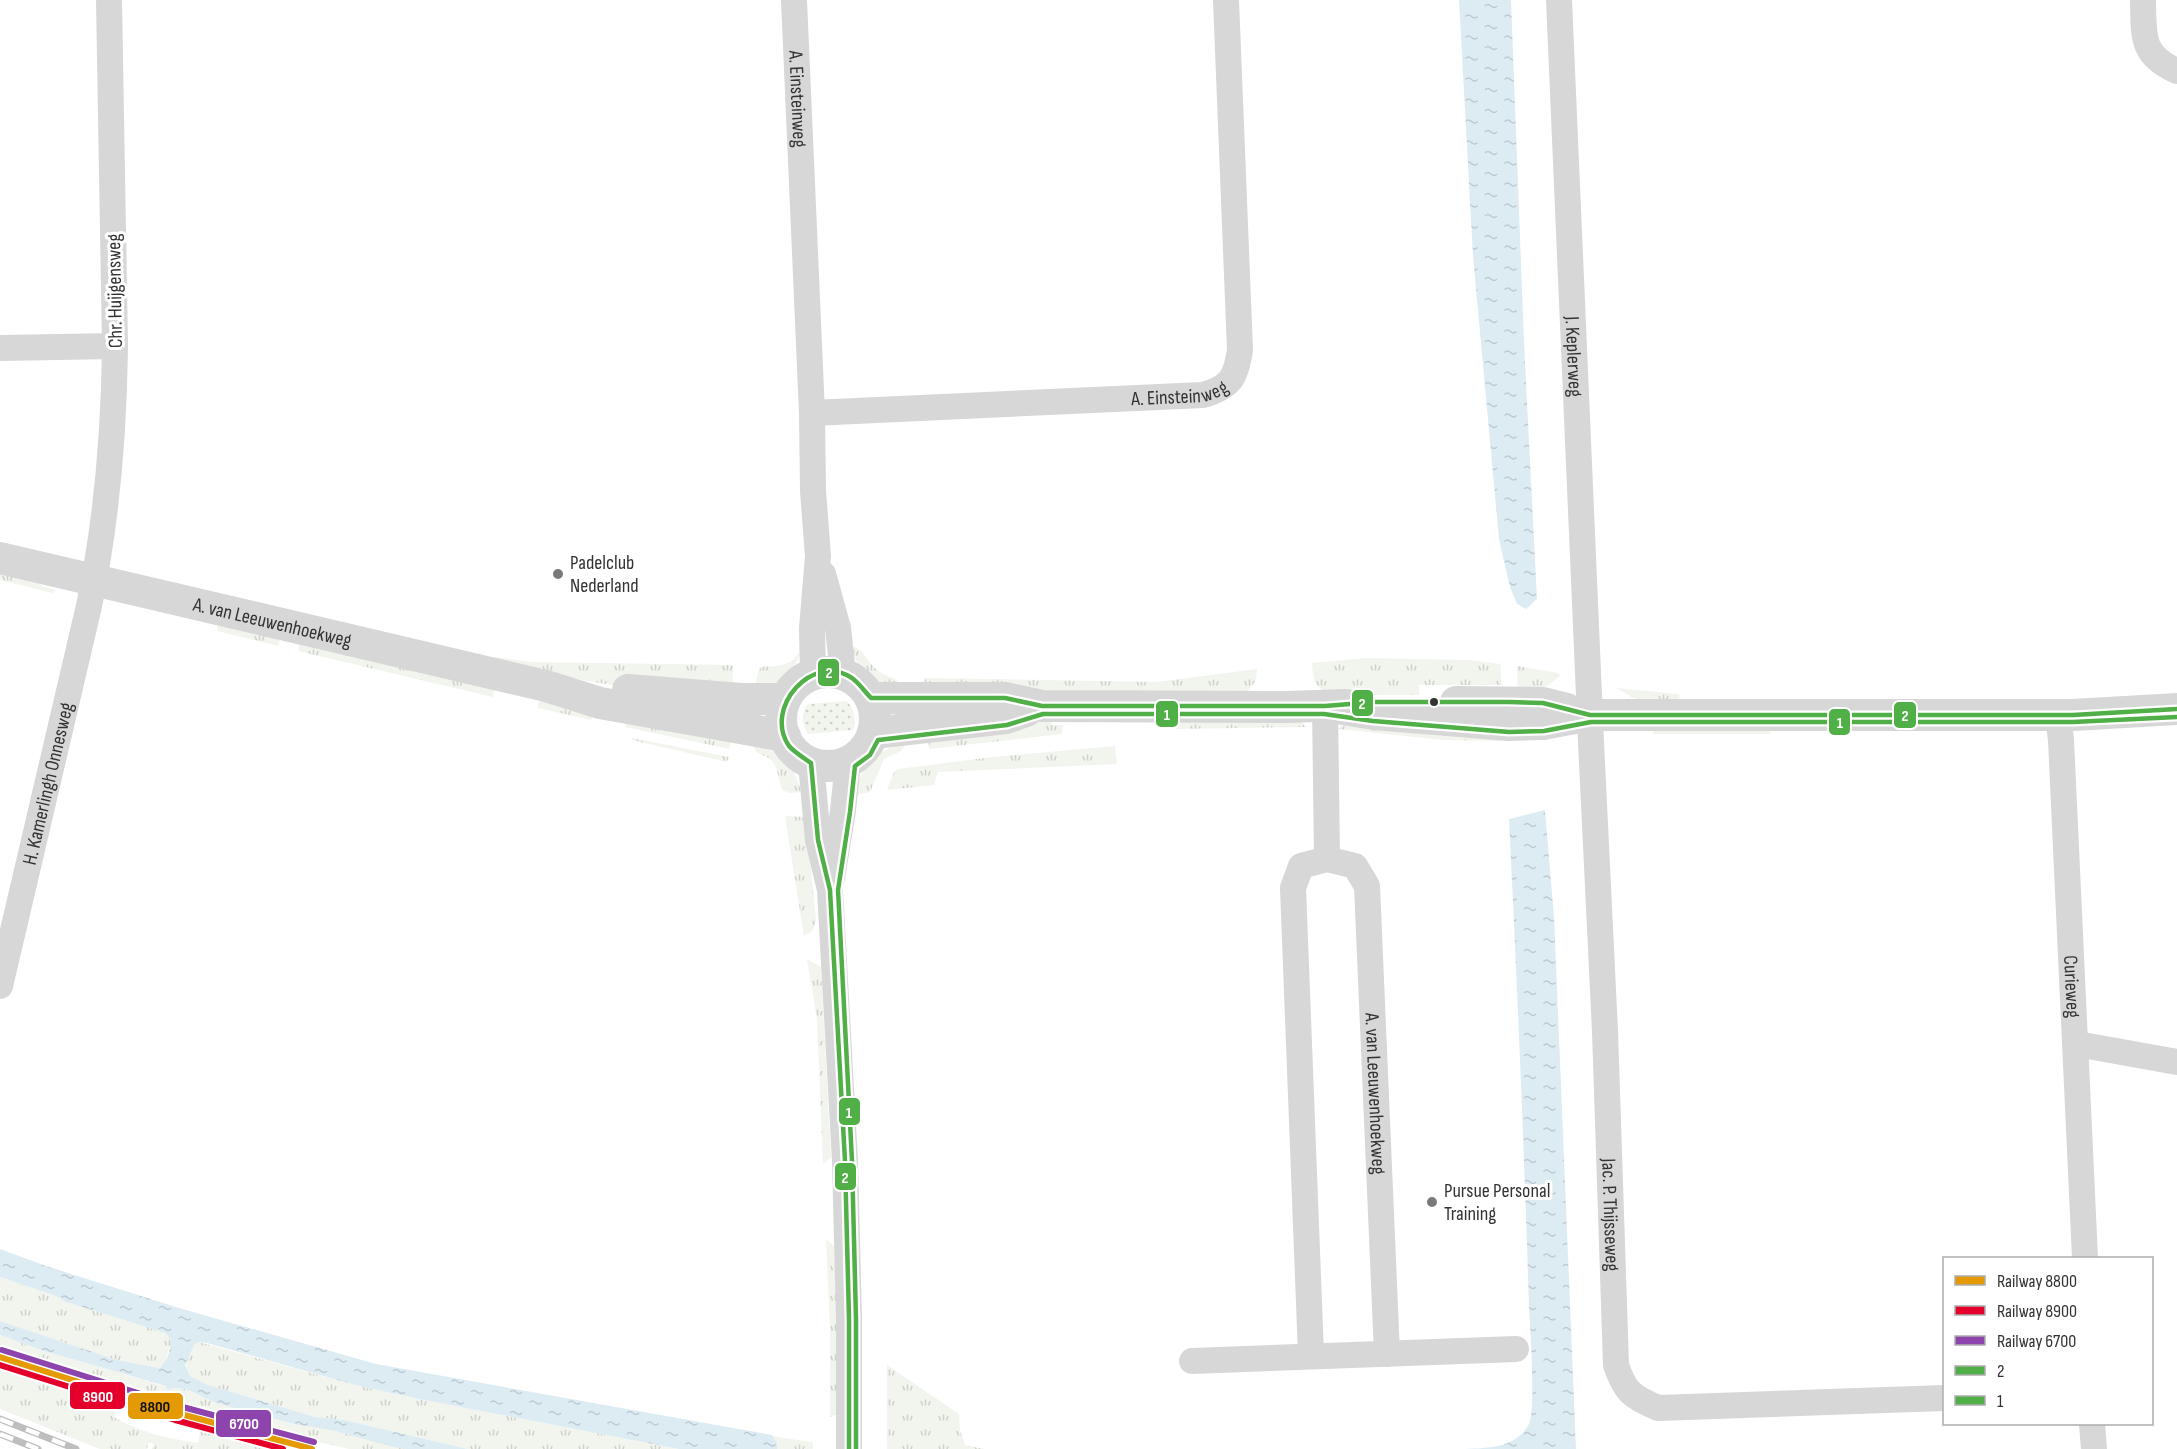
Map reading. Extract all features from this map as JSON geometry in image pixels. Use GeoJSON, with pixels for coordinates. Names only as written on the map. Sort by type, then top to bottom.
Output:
{"type":"FeatureCollection","features":[{"type":"Feature","properties":{"kind":"street","name":"Chr. Huijgensweg"},"geometry":{"type":"LineString","coordinates":[[95,580],[109,486],[115,396],[109,0]]}},
{"type":"Feature","properties":{"kind":"street","name":"A. Einsteinweg"},"geometry":{"type":"LineString","coordinates":[[794,0],[812,413],[813,491],[819,556],[838,628],[828,674]]}},
{"type":"Feature","properties":{"kind":"street","name":"A. Einsteinweg"},"geometry":{"type":"LineString","coordinates":[[812,413],[1203,395],[1221,390],[1231,380],[1237,368],[1240,350],[1226,0]]}},
{"type":"Feature","properties":{"kind":"street","name":"J. Keplerweg"},"geometry":{"type":"LineString","coordinates":[[1559,0],[1590,715]]}},
{"type":"Feature","properties":{"kind":"street"},"geometry":{"type":"LineString","coordinates":[[2143,0],[2144,39],[2150,53],[2163,65],[2177,71]]}},
{"type":"Feature","properties":{"kind":"street"},"geometry":{"type":"LineString","coordinates":[[0,348],[115,346]]}},
{"type":"Feature","properties":{"kind":"street","name":"A. van Leeuwenhoekweg"},"geometry":{"type":"LineString","coordinates":[[0,558],[546,686],[600,703],[785,736]]}},
{"type":"Feature","properties":{"kind":"street","name":"H. Kamerlingh Onnesweg"},"geometry":{"type":"LineString","coordinates":[[0,986],[95,580]]}},
{"type":"Feature","properties":{"kind":"street"},"geometry":{"type":"LineString","coordinates":[[828,674],[859,684],[871,698],[875,716],[873,733],[864,750],[848,762],[830,766],[811,763],[795,752],[785,736],[781,718],[785,699],[796,684],[828,674]]}},
{"type":"Feature","properties":{"kind":"street","name":"A. van Leeuwenhoekweg"},"geometry":{"type":"LineString","coordinates":[[546,686],[741,699],[785,699]]}},
{"type":"Feature","properties":{"kind":"street"},"geometry":{"type":"LineString","coordinates":[[871,698],[1005,698],[1041,706],[1325,706],[1374,714],[1509,724],[1543,724],[1590,715],[2058,715],[2177,709]]}},
{"type":"Feature","properties":{"kind":"street"},"geometry":{"type":"LineString","coordinates":[[873,733],[1006,718],[1041,706]]}},
{"type":"Feature","properties":{"kind":"street"},"geometry":{"type":"LineString","coordinates":[[1311,1355],[1293,888],[1301,866],[1327,859],[1325,706]]}},
{"type":"Feature","properties":{"kind":"street","name":"Jac. P. Thijsseweg"},"geometry":{"type":"LineString","coordinates":[[1590,715],[1605,1031],[1616,1365],[1623,1384],[1639,1400],[1658,1408],[1943,1398]]}},
{"type":"Feature","properties":{"kind":"street","name":"Curieweg"},"geometry":{"type":"LineString","coordinates":[[2058,715],[2077,1044],[2085,1257]]}},
{"type":"Feature","properties":{"kind":"street"},"geometry":{"type":"LineString","coordinates":[[830,890],[843,811],[848,762]]}},
{"type":"Feature","properties":{"kind":"street"},"geometry":{"type":"LineString","coordinates":[[811,763],[818,840],[830,890],[845,1161],[849,1319],[849,1449]]}},
{"type":"Feature","properties":{"kind":"street","name":"A. van Leeuwenhoekweg"},"geometry":{"type":"LineString","coordinates":[[1327,859],[1355,866],[1367,886],[1387,1354]]}},
{"type":"Feature","properties":{"kind":"street"},"geometry":{"type":"LineString","coordinates":[[2077,1044],[2177,1062]]}},
{"type":"Feature","properties":{"kind":"street"},"geometry":{"type":"LineString","coordinates":[[1192,1361],[1516,1349]]}},
{"type":"Feature","properties":{"kind":"street"},"geometry":{"type":"LineString","coordinates":[[2092,1425],[2094,1449]]}},
{"type":"Feature","properties":{"kind":"green space"},"geometry":{"type":"Polygon","coordinates":[[[0,572],[42,582],[41,586],[56,590],[53,593],[0,580],[0,572]]]}},
{"type":"Feature","properties":{"kind":"green space"},"geometry":{"type":"Polygon","coordinates":[[[218,622],[280,639],[278,646],[217,631],[218,622]]]}},
{"type":"Feature","properties":{"kind":"green space"},"geometry":{"type":"Polygon","coordinates":[[[299,644],[494,688],[493,697],[298,651],[299,644]]]}},
{"type":"Feature","properties":{"kind":"green space"},"geometry":{"type":"Polygon","coordinates":[[[851,646],[862,652],[879,672],[901,685],[891,688],[871,677],[856,660],[851,646]]]}},
{"type":"Feature","properties":{"kind":"green space"},"geometry":{"type":"Polygon","coordinates":[[[800,652],[789,673],[778,681],[756,689],[760,668],[787,663],[800,652]]]}},
{"type":"Feature","properties":{"kind":"green space"},"geometry":{"type":"Polygon","coordinates":[[[495,657],[530,662],[733,665],[733,691],[611,685],[495,661],[495,657]]]}},
{"type":"Feature","properties":{"kind":"green space"},"geometry":{"type":"Polygon","coordinates":[[[1366,658],[1468,660],[1501,664],[1501,685],[1419,685],[1419,695],[1335,695],[1320,688],[1313,675],[1312,663],[1366,658]]]}},
{"type":"Feature","properties":{"kind":"green space"},"geometry":{"type":"Polygon","coordinates":[[[1517,666],[1558,673],[1560,676],[1542,690],[1518,695],[1517,666]]]}},
{"type":"Feature","properties":{"kind":"green space"},"geometry":{"type":"Polygon","coordinates":[[[1257,669],[1256,680],[1247,692],[925,692],[924,678],[1156,682],[1257,669]]]}},
{"type":"Feature","properties":{"kind":"green space"},"geometry":{"type":"Polygon","coordinates":[[[1616,688],[1678,694],[1680,697],[1676,701],[1638,700],[1616,688]]]}},
{"type":"Feature","properties":{"kind":"green space"},"geometry":{"type":"Polygon","coordinates":[[[543,698],[594,710],[591,720],[538,708],[538,703],[543,698]]]}},
{"type":"Feature","properties":{"kind":"green space"},"geometry":{"type":"Polygon","coordinates":[[[846,701],[854,714],[853,730],[808,734],[803,719],[808,704],[846,701]]]}},
{"type":"Feature","properties":{"kind":"green space"},"geometry":{"type":"Polygon","coordinates":[[[627,718],[731,736],[730,749],[625,727],[627,718]]]}},
{"type":"Feature","properties":{"kind":"green space"},"geometry":{"type":"Polygon","coordinates":[[[1052,719],[1051,725],[1063,725],[1062,734],[929,749],[928,736],[1052,719]]]}},
{"type":"Feature","properties":{"kind":"green space"},"geometry":{"type":"Polygon","coordinates":[[[1300,721],[1306,727],[1175,729],[1173,727],[1178,722],[1300,721]]]}},
{"type":"Feature","properties":{"kind":"green space"},"geometry":{"type":"Polygon","coordinates":[[[1345,721],[1501,731],[1501,741],[1443,740],[1339,729],[1345,721]]]}},
{"type":"Feature","properties":{"kind":"green space"},"geometry":{"type":"Polygon","coordinates":[[[1653,727],[1770,730],[1771,734],[1653,734],[1653,727]]]}},
{"type":"Feature","properties":{"kind":"green space"},"geometry":{"type":"Polygon","coordinates":[[[632,738],[729,757],[727,762],[632,740],[632,738]]]}},
{"type":"Feature","properties":{"kind":"green space"},"geometry":{"type":"Polygon","coordinates":[[[753,743],[771,750],[785,760],[795,774],[801,792],[790,793],[782,790],[773,762],[756,752],[753,743]]]}},
{"type":"Feature","properties":{"kind":"green space"},"geometry":{"type":"Polygon","coordinates":[[[904,743],[901,751],[884,759],[870,792],[855,795],[865,768],[871,761],[886,750],[904,743]]]}},
{"type":"Feature","properties":{"kind":"green space"},"geometry":{"type":"Polygon","coordinates":[[[1115,746],[1117,764],[938,772],[934,785],[887,790],[894,772],[898,769],[993,757],[1115,746]]]}},
{"type":"Feature","properties":{"kind":"green space"},"geometry":{"type":"Polygon","coordinates":[[[785,816],[806,817],[816,921],[812,931],[804,936],[785,816]]]}},
{"type":"Feature","properties":{"kind":"green space"},"geometry":{"type":"Polygon","coordinates":[[[807,959],[821,967],[831,1157],[823,1164],[817,1019],[807,959]]]}},
{"type":"Feature","properties":{"kind":"green space"},"geometry":{"type":"Polygon","coordinates":[[[826,1239],[834,1246],[837,1326],[837,1414],[830,1417],[830,1329],[826,1239]]]}},
{"type":"Feature","properties":{"kind":"green space"},"geometry":{"type":"Polygon","coordinates":[[[0,1277],[56,1296],[66,1302],[167,1333],[171,1344],[163,1367],[117,1360],[0,1321],[0,1277]]]}},
{"type":"Feature","properties":{"kind":"green space"},"geometry":{"type":"Polygon","coordinates":[[[0,1335],[44,1351],[171,1388],[185,1389],[216,1403],[294,1424],[335,1431],[406,1449],[349,1449],[274,1432],[149,1397],[0,1349],[0,1335]]]}},
{"type":"Feature","properties":{"kind":"green space"},"geometry":{"type":"Polygon","coordinates":[[[199,1342],[355,1385],[679,1449],[468,1449],[344,1420],[315,1417],[208,1385],[190,1376],[186,1361],[194,1345],[199,1342]]]}},
{"type":"Feature","properties":{"kind":"green space"},"geometry":{"type":"Polygon","coordinates":[[[0,1365],[149,1413],[148,1415],[130,1410],[116,1410],[114,1417],[154,1434],[198,1443],[200,1433],[171,1422],[172,1419],[281,1449],[152,1449],[154,1444],[149,1442],[147,1449],[100,1449],[0,1409],[0,1365]]]}},
{"type":"Feature","properties":{"kind":"green space"},"geometry":{"type":"Polygon","coordinates":[[[887,1365],[959,1414],[960,1430],[965,1445],[984,1449],[887,1449],[887,1365]]]}},
{"type":"Feature","properties":{"kind":"green space"},"geometry":{"type":"Polygon","coordinates":[[[772,1436],[810,1442],[813,1443],[813,1449],[777,1449],[777,1443],[772,1436]]]}},
{"type":"Feature","properties":{"kind":"water"},"geometry":{"type":"Polygon","coordinates":[[[1459,0],[1511,0],[1524,343],[1537,599],[1526,609],[1517,604],[1510,587],[1499,539],[1473,256],[1459,0]]]}},
{"type":"Feature","properties":{"kind":"water"},"geometry":{"type":"Polygon","coordinates":[[[1545,810],[1554,917],[1576,1449],[1461,1449],[1499,1446],[1508,1443],[1523,1432],[1529,1424],[1531,1415],[1532,1367],[1509,819],[1545,810]]]}},
{"type":"Feature","properties":{"kind":"water"},"geometry":{"type":"Polygon","coordinates":[[[0,1249],[179,1308],[376,1364],[772,1435],[777,1443],[777,1449],[679,1449],[419,1399],[355,1385],[207,1343],[199,1342],[194,1345],[185,1365],[190,1376],[208,1385],[315,1417],[344,1420],[468,1449],[406,1449],[335,1431],[294,1424],[216,1403],[186,1389],[172,1388],[171,1390],[166,1386],[44,1351],[0,1335],[0,1321],[117,1360],[160,1368],[168,1356],[170,1347],[166,1333],[66,1302],[56,1296],[0,1277],[0,1249]]]}},
{"type":"Feature","properties":{"kind":"railway"},"geometry":{"type":"LineString","coordinates":[[0,1419],[76,1449]]}},
{"type":"Feature","properties":{"kind":"railway"},"geometry":{"type":"LineString","coordinates":[[0,1434],[38,1449]]}},
{"type":"Feature","properties":{"kind":"rail line","name":"6700"},"geometry":{"type":"LineString","coordinates":[[2,1350],[179,1406],[314,1442]]}},
{"type":"Feature","properties":{"kind":"rail line","name":"8800"},"geometry":{"type":"LineString","coordinates":[[0,1357],[177,1413],[312,1449]]}},
{"type":"Feature","properties":{"kind":"rail line","name":"8900"},"geometry":{"type":"LineString","coordinates":[[0,1365],[175,1420],[283,1449]]}},
{"type":"Feature","properties":{"kind":"transit line","name":"2"},"geometry":{"type":"LineString","coordinates":[[849,1449],[849,1319],[845,1161],[830,890],[818,840],[811,763],[789,746],[783,731],[782,716],[787,701],[796,688],[808,678],[822,672],[837,672],[852,678],[871,698],[1005,698],[1042,706],[1325,706],[1375,702],[1509,702],[1543,703],[1590,715],[2073,715],[2177,709]]}},
{"type":"Feature","properties":{"kind":"transit line","name":"1"},"geometry":{"type":"LineString","coordinates":[[856,1449],[856,1319],[852,1161],[838,890],[855,766],[870,755],[878,740],[1007,725],[1043,714],[1324,714],[1373,721],[1509,732],[1544,731],[1591,722],[2073,722],[2177,717]]}},
{"type":"Feature","properties":{"kind":"place","name":"Padelclub Nederland"},"geometry":{"type":"Point","coordinates":[558,574]}},
{"type":"Feature","properties":{"kind":"place","name":"Pursue Personal Training"},"geometry":{"type":"Point","coordinates":[1432,1202]}}]}
